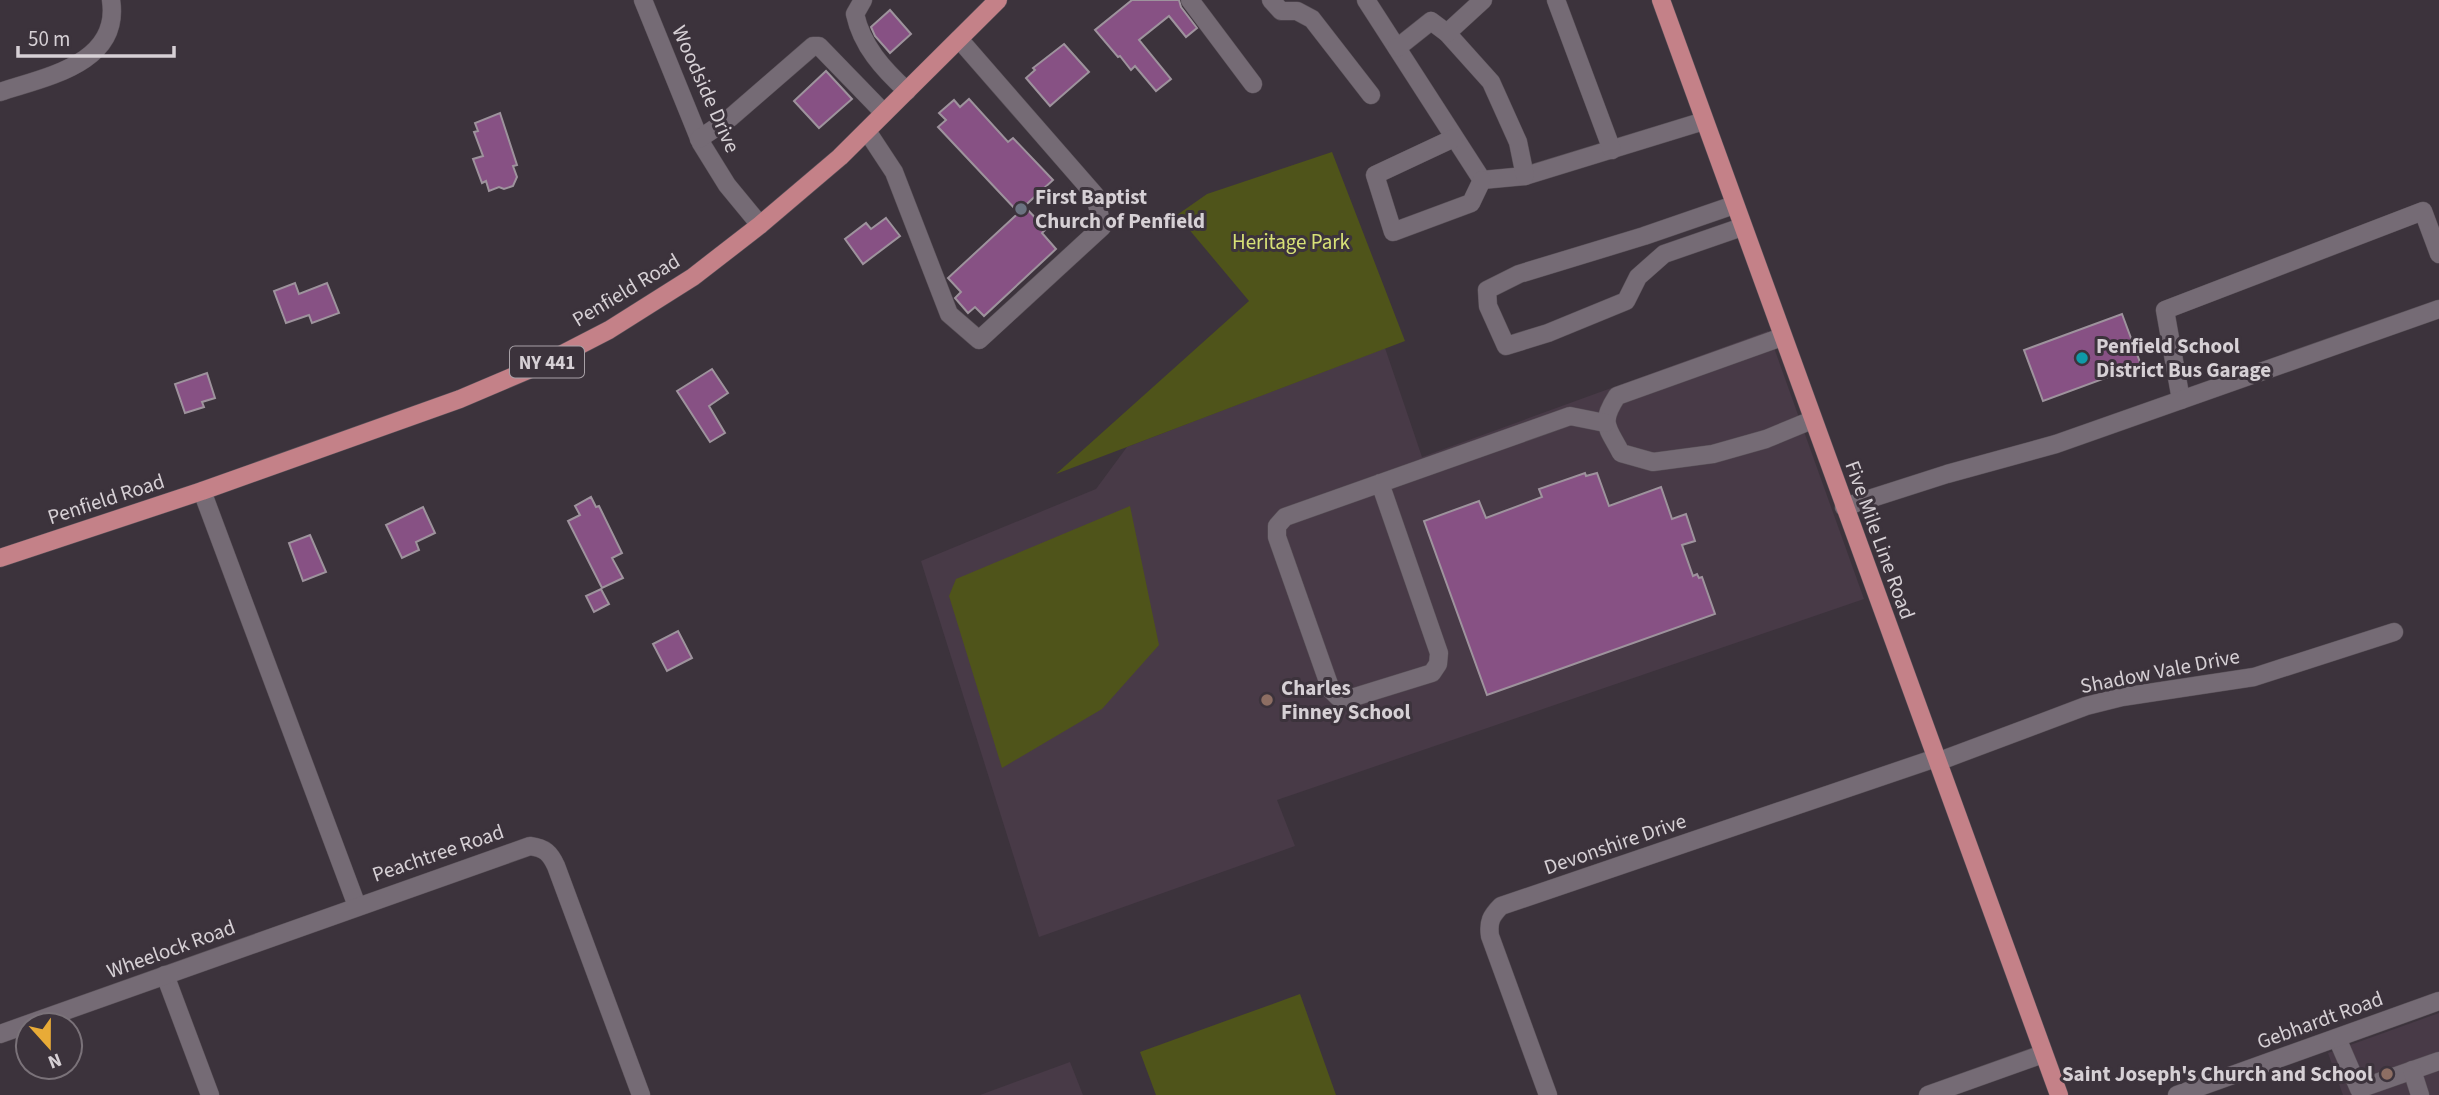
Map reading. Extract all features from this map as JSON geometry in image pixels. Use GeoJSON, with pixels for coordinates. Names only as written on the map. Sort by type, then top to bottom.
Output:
{"type":"FeatureCollection","features":[{"type":"Feature","properties":{"kind":"main road","name":"Penfield Road"},"geometry":{"type":"LineString","coordinates":[[0,558],[202,491],[460,399],[547,362],[658,301],[760,225],[840,157],[998,0]]}},
{"type":"Feature","properties":{"kind":"main road","name":"Five Mile Line Road"},"geometry":{"type":"LineString","coordinates":[[1661,0],[2059,1095]]}},
{"type":"Feature","properties":{"kind":"street"},"geometry":{"type":"LineString","coordinates":[[0,92],[76,66],[90,57],[102,44],[108,29],[111,0]]}},
{"type":"Feature","properties":{"kind":"street","name":"Woodside Drive"},"geometry":{"type":"LineString","coordinates":[[643,0],[699,139],[727,185],[760,225]]}},
{"type":"Feature","properties":{"kind":"street"},"geometry":{"type":"LineString","coordinates":[[863,0],[855,14],[858,28],[870,52],[907,91]]}},
{"type":"Feature","properties":{"kind":"street"},"geometry":{"type":"LineString","coordinates":[[1190,0],[1253,84]]}},
{"type":"Feature","properties":{"kind":"street"},"geometry":{"type":"LineString","coordinates":[[1271,0],[1281,11],[1297,12],[1312,19],[1371,96]]}},
{"type":"Feature","properties":{"kind":"street"},"geometry":{"type":"LineString","coordinates":[[1366,0],[1482,180]]}},
{"type":"Feature","properties":{"kind":"street"},"geometry":{"type":"LineString","coordinates":[[1447,33],[1483,0]]}},
{"type":"Feature","properties":{"kind":"street"},"geometry":{"type":"LineString","coordinates":[[1556,0],[1612,150]]}},
{"type":"Feature","properties":{"kind":"street"},"geometry":{"type":"LineString","coordinates":[[1396,48],[1431,21],[1447,33],[1491,82],[1518,142],[1525,176]]}},
{"type":"Feature","properties":{"kind":"street"},"geometry":{"type":"LineString","coordinates":[[867,131],[894,172],[949,314],[979,340],[1102,227],[1095,195],[958,39]]}},
{"type":"Feature","properties":{"kind":"street"},"geometry":{"type":"LineString","coordinates":[[699,139],[730,118],[813,46],[819,46],[884,113]]}},
{"type":"Feature","properties":{"kind":"street"},"geometry":{"type":"LineString","coordinates":[[1482,180],[1525,176],[1704,121]]}},
{"type":"Feature","properties":{"kind":"street"},"geometry":{"type":"LineString","coordinates":[[1454,138],[1374,175],[1394,232],[1471,203],[1482,180]]}},
{"type":"Feature","properties":{"kind":"street"},"geometry":{"type":"LineString","coordinates":[[1734,205],[1519,274],[1487,290],[1488,306],[1506,346],[1548,333],[1626,301],[1638,277],[1664,254],[1742,227]]}},
{"type":"Feature","properties":{"kind":"street"},"geometry":{"type":"LineString","coordinates":[[2181,400],[2165,310],[2423,211],[2439,254]]}},
{"type":"Feature","properties":{"kind":"street"},"geometry":{"type":"LineString","coordinates":[[1844,507],[1947,474],[2056,444],[2439,309]]}},
{"type":"Feature","properties":{"kind":"street"},"geometry":{"type":"LineString","coordinates":[[1782,337],[1617,396],[1607,412],[1605,422],[1621,453],[1653,461],[1713,454],[1766,439],[1812,420]]}},
{"type":"Feature","properties":{"kind":"street"},"geometry":{"type":"LineString","coordinates":[[1380,483],[1438,653],[1438,664],[1432,673],[1348,699],[1338,697],[1331,690],[1277,537],[1277,526],[1285,517],[1380,483],[1570,416],[1605,422]]}},
{"type":"Feature","properties":{"kind":"street","name":"Peachtree Road"},"geometry":{"type":"LineString","coordinates":[[202,491],[356,906],[530,846],[541,848],[550,854],[556,866],[641,1095]]}},
{"type":"Feature","properties":{"kind":"street","name":"Shadow Vale Drive"},"geometry":{"type":"LineString","coordinates":[[1936,760],[2086,706],[2254,677],[2393,632]]}},
{"type":"Feature","properties":{"kind":"street","name":"Devonshire Drive"},"geometry":{"type":"LineString","coordinates":[[1548,1095],[1490,936],[1492,915],[1501,906],[1936,760]]}},
{"type":"Feature","properties":{"kind":"street","name":"Wheelock Road"},"geometry":{"type":"LineString","coordinates":[[0,1034],[356,906]]}},
{"type":"Feature","properties":{"kind":"street"},"geometry":{"type":"LineString","coordinates":[[165,975],[210,1095]]}},
{"type":"Feature","properties":{"kind":"street","name":"Gebhardt Road"},"geometry":{"type":"LineString","coordinates":[[2178,1095],[2439,1001]]}},
{"type":"Feature","properties":{"kind":"street"},"geometry":{"type":"LineString","coordinates":[[2337,1038],[2360,1092],[2439,1061]]}},
{"type":"Feature","properties":{"kind":"street"},"geometry":{"type":"LineString","coordinates":[[1928,1095],[2043,1054]]}},
{"type":"Feature","properties":{"kind":"street"},"geometry":{"type":"LineString","coordinates":[[2412,1070],[2420,1095]]}},
{"type":"Feature","properties":{"kind":"shaded area","name":"Charles Finney School"},"geometry":{"type":"Polygon","coordinates":[[[1768,331],[1864,599],[1277,800],[1295,846],[1039,937],[921,561],[1096,489],[1127,447],[1385,348],[1422,457],[1768,331]]]}},
{"type":"Feature","properties":{"kind":"shaded area","name":"Saint Joseph's Church and School"},"geometry":{"type":"Polygon","coordinates":[[[2439,1013],[2439,1095],[2343,1095],[2328,1053],[2439,1013]]]}},
{"type":"Feature","properties":{"kind":"shaded area"},"geometry":{"type":"Polygon","coordinates":[[[1070,1062],[1083,1095],[980,1095],[1070,1062]]]}},
{"type":"Feature","properties":{"kind":"green space","name":"Heritage Park"},"geometry":{"type":"Polygon","coordinates":[[[1332,152],[1405,341],[1056,474],[1249,301],[1177,215],[1207,194],[1332,152]]]}},
{"type":"Feature","properties":{"kind":"green space"},"geometry":{"type":"Polygon","coordinates":[[[1130,506],[1159,645],[1102,709],[1002,768],[949,596],[956,579],[1130,506]]]}},
{"type":"Feature","properties":{"kind":"green space"},"geometry":{"type":"Polygon","coordinates":[[[1300,994],[1336,1095],[1156,1095],[1140,1052],[1300,994]]]}},
{"type":"Feature","properties":{"kind":"building"},"geometry":{"type":"Polygon","coordinates":[[[1132,0],[1179,0],[1181,7],[1197,28],[1186,37],[1169,16],[1139,40],[1171,79],[1156,91],[1135,66],[1131,70],[1120,56],[1118,57],[1095,30],[1132,0]]]}},
{"type":"Feature","properties":{"kind":"building"},"geometry":{"type":"Polygon","coordinates":[[[890,10],[911,34],[890,53],[871,27],[890,10]]]}},
{"type":"Feature","properties":{"kind":"building"},"geometry":{"type":"Polygon","coordinates":[[[1064,44],[1089,72],[1050,106],[1026,78],[1035,70],[1033,68],[1064,44]]]}},
{"type":"Feature","properties":{"kind":"building"},"geometry":{"type":"Polygon","coordinates":[[[826,71],[852,99],[819,128],[794,101],[826,71]]]}},
{"type":"Feature","properties":{"kind":"building"},"geometry":{"type":"Polygon","coordinates":[[[969,99],[1008,142],[1013,138],[1053,180],[1018,212],[938,127],[946,120],[939,113],[954,100],[960,107],[969,99]]]}},
{"type":"Feature","properties":{"kind":"building"},"geometry":{"type":"Polygon","coordinates":[[[500,113],[517,165],[513,166],[517,177],[513,186],[489,191],[486,181],[482,183],[473,159],[483,156],[474,132],[478,131],[475,123],[500,113]]]}},
{"type":"Feature","properties":{"kind":"building"},"geometry":{"type":"Polygon","coordinates":[[[1025,207],[1046,229],[1042,233],[1056,249],[984,316],[975,307],[968,313],[955,298],[961,292],[948,278],[1025,207]]]}},
{"type":"Feature","properties":{"kind":"building"},"geometry":{"type":"Polygon","coordinates":[[[886,218],[900,236],[863,264],[845,239],[866,223],[871,229],[886,218]]]}},
{"type":"Feature","properties":{"kind":"building"},"geometry":{"type":"Polygon","coordinates":[[[295,283],[299,294],[327,283],[339,313],[312,323],[309,315],[286,323],[274,291],[295,283]]]}},
{"type":"Feature","properties":{"kind":"building","name":"Penfield School District Bus Garage"},"geometry":{"type":"Polygon","coordinates":[[[2122,314],[2141,365],[2043,401],[2024,350],[2122,314]]]}},
{"type":"Feature","properties":{"kind":"building"},"geometry":{"type":"Polygon","coordinates":[[[712,369],[728,393],[709,406],[725,433],[710,442],[677,391],[712,369]]]}},
{"type":"Feature","properties":{"kind":"building"},"geometry":{"type":"Polygon","coordinates":[[[207,373],[215,398],[202,402],[204,407],[185,413],[175,384],[207,373]]]}},
{"type":"Feature","properties":{"kind":"building"},"geometry":{"type":"Polygon","coordinates":[[[1585,473],[1586,476],[1597,473],[1609,506],[1661,487],[1672,519],[1686,514],[1695,541],[1682,545],[1693,576],[1697,574],[1699,578],[1702,577],[1715,614],[1487,695],[1424,521],[1479,501],[1486,518],[1542,497],[1539,489],[1585,473]]]}},
{"type":"Feature","properties":{"kind":"building"},"geometry":{"type":"Polygon","coordinates":[[[591,497],[596,507],[599,506],[622,553],[612,558],[623,578],[602,588],[568,521],[580,515],[575,506],[591,497]]]}},
{"type":"Feature","properties":{"kind":"building"},"geometry":{"type":"Polygon","coordinates":[[[423,507],[435,533],[416,542],[419,550],[402,558],[386,525],[423,507]]]}},
{"type":"Feature","properties":{"kind":"building"},"geometry":{"type":"Polygon","coordinates":[[[310,535],[326,572],[303,581],[289,543],[310,535]]]}},
{"type":"Feature","properties":{"kind":"building"},"geometry":{"type":"Polygon","coordinates":[[[601,589],[609,604],[594,612],[586,596],[601,589]]]}},
{"type":"Feature","properties":{"kind":"building"},"geometry":{"type":"Polygon","coordinates":[[[678,631],[692,658],[667,671],[653,644],[678,631]]]}},
{"type":"Feature","properties":{"kind":"place","name":"First Baptist Church of Penfield"},"geometry":{"type":"Point","coordinates":[1021,209]}},
{"type":"Feature","properties":{"kind":"place","name":"Penfield School District Bus Garage"},"geometry":{"type":"Point","coordinates":[2082,358]}},
{"type":"Feature","properties":{"kind":"place","name":"Charles Finney School"},"geometry":{"type":"Point","coordinates":[1267,700]}},
{"type":"Feature","properties":{"kind":"place","name":"Saint Joseph's Church and School"},"geometry":{"type":"Point","coordinates":[2387,1074]}}]}
